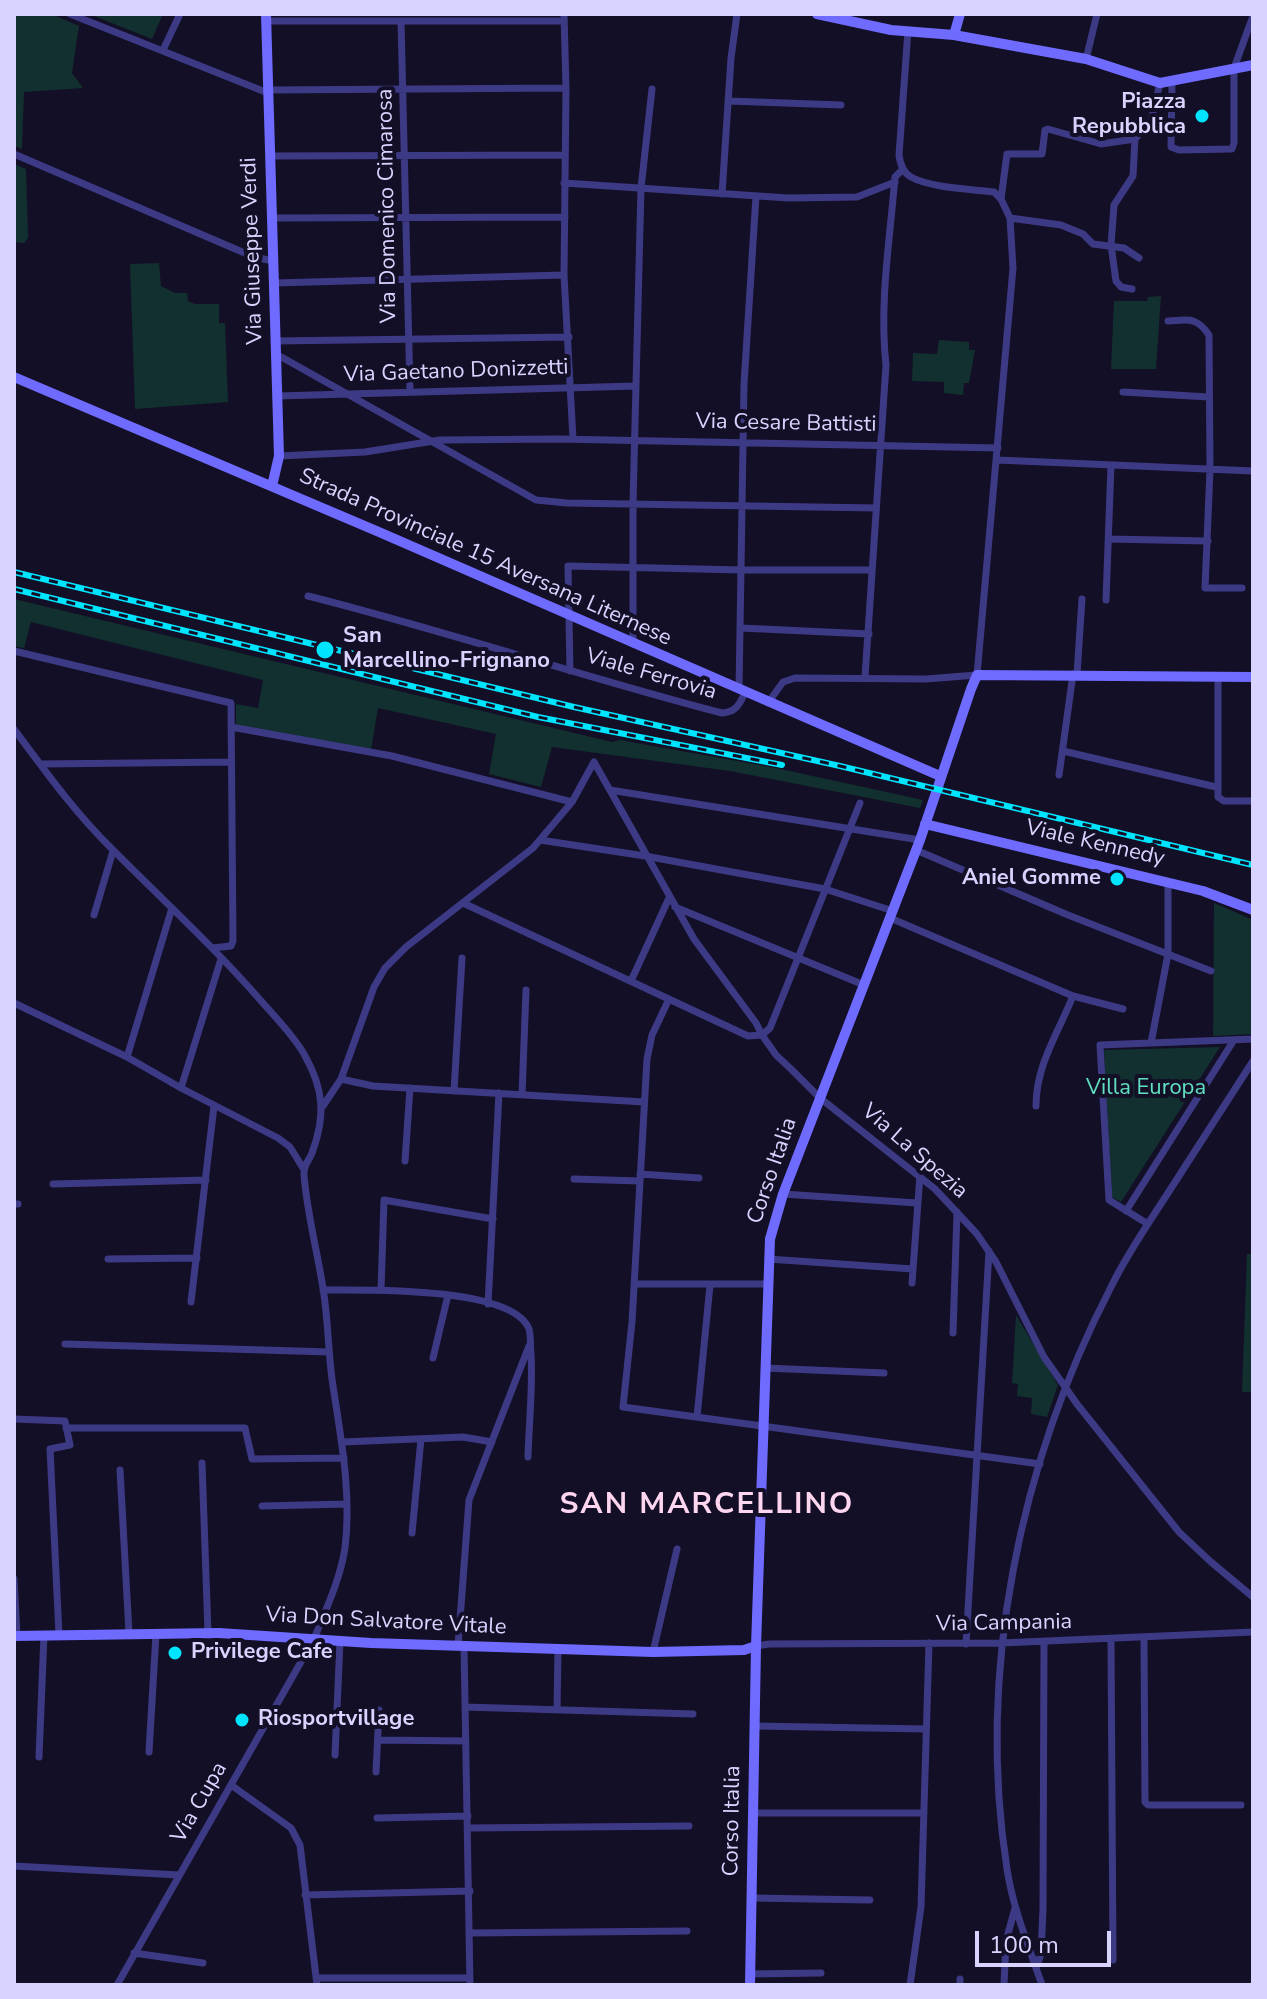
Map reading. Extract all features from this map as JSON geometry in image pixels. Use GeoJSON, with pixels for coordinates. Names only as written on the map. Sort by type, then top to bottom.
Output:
{"type":"FeatureCollection","features":[{"type":"Feature","properties":{"kind":"street"},"geometry":{"type":"LineString","coordinates":[[70,14],[268,91],[566,88]]}},
{"type":"Feature","properties":{"kind":"street"},"geometry":{"type":"LineString","coordinates":[[163,50],[180,14]]}},
{"type":"Feature","properties":{"kind":"street"},"geometry":{"type":"LineString","coordinates":[[722,194],[737,14]]}},
{"type":"Feature","properties":{"kind":"street"},"geometry":{"type":"LineString","coordinates":[[817,14],[891,30],[954,35],[1086,59],[1160,83],[1253,65]]}},
{"type":"Feature","properties":{"kind":"street"},"geometry":{"type":"LineString","coordinates":[[954,35],[960,14]]}},
{"type":"Feature","properties":{"kind":"street"},"geometry":{"type":"LineString","coordinates":[[1086,59],[1097,14]]}},
{"type":"Feature","properties":{"kind":"street"},"geometry":{"type":"LineString","coordinates":[[1172,83],[1171,147],[1179,150],[1230,151],[1234,143],[1234,68],[1253,16]]}},
{"type":"Feature","properties":{"kind":"street"},"geometry":{"type":"LineString","coordinates":[[266,17],[401,21],[564,17],[564,275],[573,439]]}},
{"type":"Feature","properties":{"kind":"street","name":"Via Giuseppe Verdi"},"geometry":{"type":"LineString","coordinates":[[266,17],[279,456],[272,486]]}},
{"type":"Feature","properties":{"kind":"street","name":"Via Domenico Cimarosa"},"geometry":{"type":"LineString","coordinates":[[401,21],[410,391]]}},
{"type":"Feature","properties":{"kind":"street"},"geometry":{"type":"LineString","coordinates":[[908,30],[899,155],[903,169],[909,176],[933,183],[994,192],[1010,218],[1013,268],[977,675]]}},
{"type":"Feature","properties":{"kind":"street"},"geometry":{"type":"LineString","coordinates":[[1132,289],[1121,287],[1116,281],[1111,245],[1114,205],[1133,176],[1135,139],[1151,121],[1160,83]]}},
{"type":"Feature","properties":{"kind":"street"},"geometry":{"type":"LineString","coordinates":[[633,644],[633,503],[641,188],[652,89]]}},
{"type":"Feature","properties":{"kind":"street"},"geometry":{"type":"LineString","coordinates":[[728,101],[841,105]]}},
{"type":"Feature","properties":{"kind":"street"},"geometry":{"type":"LineString","coordinates":[[1001,199],[1007,154],[1042,154],[1045,130],[1101,144],[1135,139]]}},
{"type":"Feature","properties":{"kind":"street"},"geometry":{"type":"LineString","coordinates":[[14,154],[254,257],[273,261]]}},
{"type":"Feature","properties":{"kind":"street"},"geometry":{"type":"LineString","coordinates":[[270,156],[564,155]]}},
{"type":"Feature","properties":{"kind":"street"},"geometry":{"type":"LineString","coordinates":[[865,677],[886,365],[884,344],[889,249],[895,177],[903,169]]}},
{"type":"Feature","properties":{"kind":"street"},"geometry":{"type":"LineString","coordinates":[[564,183],[756,196],[857,197],[895,182]]}},
{"type":"Feature","properties":{"kind":"street"},"geometry":{"type":"LineString","coordinates":[[742,691],[746,356],[756,196]]}},
{"type":"Feature","properties":{"kind":"street"},"geometry":{"type":"LineString","coordinates":[[272,218],[565,217]]}},
{"type":"Feature","properties":{"kind":"street"},"geometry":{"type":"LineString","coordinates":[[1010,218],[1061,225],[1083,234],[1093,244],[1124,248],[1139,258]]}},
{"type":"Feature","properties":{"kind":"street"},"geometry":{"type":"LineString","coordinates":[[274,283],[564,275]]}},
{"type":"Feature","properties":{"kind":"street"},"geometry":{"type":"LineString","coordinates":[[1168,321],[1194,320],[1209,335],[1210,470],[1205,588],[1242,588]]}},
{"type":"Feature","properties":{"kind":"street"},"geometry":{"type":"LineString","coordinates":[[275,341],[569,337]]}},
{"type":"Feature","properties":{"kind":"street"},"geometry":{"type":"LineString","coordinates":[[276,354],[536,500],[876,508]]}},
{"type":"Feature","properties":{"kind":"street","name":"Strada Provinciale 15 Aversana Liternese"},"geometry":{"type":"LineString","coordinates":[[14,377],[940,776]]}},
{"type":"Feature","properties":{"kind":"street","name":"Via Gaetano Donizzetti"},"geometry":{"type":"LineString","coordinates":[[277,396],[636,386]]}},
{"type":"Feature","properties":{"kind":"street"},"geometry":{"type":"LineString","coordinates":[[1123,392],[1209,397]]}},
{"type":"Feature","properties":{"kind":"street","name":"Via Cesare Battisti"},"geometry":{"type":"LineString","coordinates":[[279,456],[365,452],[430,441],[573,439],[998,448]]}},
{"type":"Feature","properties":{"kind":"street"},"geometry":{"type":"LineString","coordinates":[[997,460],[1253,471]]}},
{"type":"Feature","properties":{"kind":"street"},"geometry":{"type":"LineString","coordinates":[[1106,600],[1111,465]]}},
{"type":"Feature","properties":{"kind":"street"},"geometry":{"type":"LineString","coordinates":[[1109,539],[1208,541]]}},
{"type":"Feature","properties":{"kind":"street"},"geometry":{"type":"LineString","coordinates":[[570,671],[568,566],[872,570]]}},
{"type":"Feature","properties":{"kind":"street","name":"Viale Ferrovia"},"geometry":{"type":"LineString","coordinates":[[308,596],[407,621],[722,713],[735,710],[742,691]]}},
{"type":"Feature","properties":{"kind":"street"},"geometry":{"type":"LineString","coordinates":[[1059,775],[1075,674],[1082,599]]}},
{"type":"Feature","properties":{"kind":"street"},"geometry":{"type":"LineString","coordinates":[[741,628],[869,634]]}},
{"type":"Feature","properties":{"kind":"street"},"geometry":{"type":"LineString","coordinates":[[14,651],[231,703],[233,941],[231,946],[212,948]]}},
{"type":"Feature","properties":{"kind":"street"},"geometry":{"type":"LineString","coordinates":[[768,703],[788,679],[926,679],[1075,674],[1253,677]]}},
{"type":"Feature","properties":{"kind":"street","name":"Corso Italia"},"geometry":{"type":"LineString","coordinates":[[750,1980],[756,1646],[768,1259],[773,1224],[918,845],[977,675]]}},
{"type":"Feature","properties":{"kind":"street"},"geometry":{"type":"LineString","coordinates":[[1218,676],[1218,797],[1224,801],[1253,801]]}},
{"type":"Feature","properties":{"kind":"street"},"geometry":{"type":"LineString","coordinates":[[231,727],[392,756],[572,802],[540,840],[406,947],[385,968],[374,987],[341,1079],[323,1106]]}},
{"type":"Feature","properties":{"kind":"street"},"geometry":{"type":"LineString","coordinates":[[14,729],[66,799],[113,851],[240,976],[302,1051],[313,1071],[323,1106],[311,1156],[303,1168],[290,1147],[278,1138],[127,1057],[14,1003]]}},
{"type":"Feature","properties":{"kind":"street"},"geometry":{"type":"LineString","coordinates":[[1063,751],[1216,787]]}},
{"type":"Feature","properties":{"kind":"street"},"geometry":{"type":"LineString","coordinates":[[40,764],[231,762]]}},
{"type":"Feature","properties":{"kind":"street","name":"Via La Spezia"},"geometry":{"type":"LineString","coordinates":[[572,802],[594,762],[671,902],[776,1055],[820,1098],[920,1175],[957,1212],[989,1251],[1044,1357],[1120,1460],[1179,1532],[1253,1597]]}},
{"type":"Feature","properties":{"kind":"street"},"geometry":{"type":"LineString","coordinates":[[610,790],[850,828],[918,845],[1068,915],[1211,971]]}},
{"type":"Feature","properties":{"kind":"street"},"geometry":{"type":"LineString","coordinates":[[463,903],[748,1036],[762,1035],[770,1028],[860,803]]}},
{"type":"Feature","properties":{"kind":"street","name":"Viale Kennedy"},"geometry":{"type":"LineString","coordinates":[[925,824],[1168,882],[1227,898],[1253,910]]}},
{"type":"Feature","properties":{"kind":"street"},"geometry":{"type":"LineString","coordinates":[[540,840],[825,889],[891,914],[1073,996],[1123,1009]]}},
{"type":"Feature","properties":{"kind":"street"},"geometry":{"type":"LineString","coordinates":[[94,915],[113,851]]}},
{"type":"Feature","properties":{"kind":"street"},"geometry":{"type":"LineString","coordinates":[[1151,1043],[1168,954],[1168,882]]}},
{"type":"Feature","properties":{"kind":"street"},"geometry":{"type":"LineString","coordinates":[[631,981],[671,902],[797,959],[864,985]]}},
{"type":"Feature","properties":{"kind":"street"},"geometry":{"type":"LineString","coordinates":[[127,1057],[172,908]]}},
{"type":"Feature","properties":{"kind":"street"},"geometry":{"type":"LineString","coordinates":[[454,1091],[462,958]]}},
{"type":"Feature","properties":{"kind":"street"},"geometry":{"type":"LineString","coordinates":[[181,1088],[221,959]]}},
{"type":"Feature","properties":{"kind":"street"},"geometry":{"type":"LineString","coordinates":[[522,1095],[526,990]]}},
{"type":"Feature","properties":{"kind":"street"},"geometry":{"type":"LineString","coordinates":[[1036,1106],[1036,1085],[1042,1063],[1073,996]]}},
{"type":"Feature","properties":{"kind":"street"},"geometry":{"type":"LineString","coordinates":[[669,999],[652,1035],[647,1059],[634,1284],[623,1407],[1040,1464]]}},
{"type":"Feature","properties":{"kind":"street"},"geometry":{"type":"LineString","coordinates":[[1148,1224],[1109,1200],[1100,1045],[1253,1039]]}},
{"type":"Feature","properties":{"kind":"street"},"geometry":{"type":"LineString","coordinates":[[1126,1211],[1234,1040]]}},
{"type":"Feature","properties":{"kind":"street"},"geometry":{"type":"LineString","coordinates":[[1042,1985],[1023,1936],[1007,1871],[1002,1830],[999,1756],[1001,1643],[1018,1548],[1065,1385],[1111,1285],[1253,1061]]}},
{"type":"Feature","properties":{"kind":"street"},"geometry":{"type":"LineString","coordinates":[[341,1079],[373,1086],[644,1102]]}},
{"type":"Feature","properties":{"kind":"street"},"geometry":{"type":"LineString","coordinates":[[405,1161],[410,1088]]}},
{"type":"Feature","properties":{"kind":"street"},"geometry":{"type":"LineString","coordinates":[[488,1304],[499,1093]]}},
{"type":"Feature","properties":{"kind":"street"},"geometry":{"type":"LineString","coordinates":[[191,1302],[214,1106]]}},
{"type":"Feature","properties":{"kind":"street","name":"Via Cupa"},"geometry":{"type":"LineString","coordinates":[[117,1985],[314,1639],[338,1581],[345,1546],[343,1442],[303,1168]]}},
{"type":"Feature","properties":{"kind":"street"},"geometry":{"type":"LineString","coordinates":[[912,1283],[920,1175]]}},
{"type":"Feature","properties":{"kind":"street"},"geometry":{"type":"LineString","coordinates":[[574,1179],[699,1178]]}},
{"type":"Feature","properties":{"kind":"street"},"geometry":{"type":"LineString","coordinates":[[53,1184],[206,1180]]}},
{"type":"Feature","properties":{"kind":"street"},"geometry":{"type":"LineString","coordinates":[[783,1194],[917,1203]]}},
{"type":"Feature","properties":{"kind":"street"},"geometry":{"type":"LineString","coordinates":[[381,1290],[384,1200],[493,1219]]}},
{"type":"Feature","properties":{"kind":"street"},"geometry":{"type":"LineString","coordinates":[[953,1333],[957,1212]]}},
{"type":"Feature","properties":{"kind":"street"},"geometry":{"type":"LineString","coordinates":[[966,1644],[989,1251]]}},
{"type":"Feature","properties":{"kind":"street"},"geometry":{"type":"LineString","coordinates":[[108,1259],[197,1258]]}},
{"type":"Feature","properties":{"kind":"street"},"geometry":{"type":"LineString","coordinates":[[768,1259],[913,1269]]}},
{"type":"Feature","properties":{"kind":"street"},"geometry":{"type":"LineString","coordinates":[[634,1284],[768,1284]]}},
{"type":"Feature","properties":{"kind":"street"},"geometry":{"type":"LineString","coordinates":[[697,1417],[710,1285]]}},
{"type":"Feature","properties":{"kind":"street"},"geometry":{"type":"LineString","coordinates":[[323,1290],[416,1290],[506,1308],[522,1318],[529,1329],[533,1395],[528,1457]]}},
{"type":"Feature","properties":{"kind":"street"},"geometry":{"type":"LineString","coordinates":[[433,1358],[448,1295]]}},
{"type":"Feature","properties":{"kind":"street"},"geometry":{"type":"LineString","coordinates":[[65,1344],[329,1352]]}},
{"type":"Feature","properties":{"kind":"street"},"geometry":{"type":"LineString","coordinates":[[231,1785],[291,1828],[303,1857],[317,1982],[470,1981],[466,1741],[461,1646],[469,1500],[530,1344]]}},
{"type":"Feature","properties":{"kind":"street"},"geometry":{"type":"LineString","coordinates":[[765,1368],[884,1373]]}},
{"type":"Feature","properties":{"kind":"street"},"geometry":{"type":"LineString","coordinates":[[14,1419],[65,1421],[70,1445],[50,1449],[59,1635]]}},
{"type":"Feature","properties":{"kind":"street"},"geometry":{"type":"LineString","coordinates":[[66,1428],[245,1428],[252,1459],[344,1458]]}},
{"type":"Feature","properties":{"kind":"street"},"geometry":{"type":"LineString","coordinates":[[343,1442],[463,1437],[492,1442]]}},
{"type":"Feature","properties":{"kind":"street"},"geometry":{"type":"LineString","coordinates":[[412,1533],[421,1439]]}},
{"type":"Feature","properties":{"kind":"street"},"geometry":{"type":"LineString","coordinates":[[202,1463],[208,1633]]}},
{"type":"Feature","properties":{"kind":"street"},"geometry":{"type":"LineString","coordinates":[[120,1470],[129,1633]]}},
{"type":"Feature","properties":{"kind":"street"},"geometry":{"type":"LineString","coordinates":[[262,1506],[346,1504]]}},
{"type":"Feature","properties":{"kind":"street"},"geometry":{"type":"LineString","coordinates":[[653,1652],[677,1549]]}},
{"type":"Feature","properties":{"kind":"street"},"geometry":{"type":"LineString","coordinates":[[14,1579],[16,1636]]}},
{"type":"Feature","properties":{"kind":"street","name":"Via Campania"},"geometry":{"type":"LineString","coordinates":[[756,1646],[1044,1642],[1253,1632]]}},
{"type":"Feature","properties":{"kind":"street","name":"Via Don Salvatore Vitale"},"geometry":{"type":"LineString","coordinates":[[16,1636],[208,1633],[653,1652],[744,1650],[756,1646]]}},
{"type":"Feature","properties":{"kind":"street"},"geometry":{"type":"LineString","coordinates":[[149,1752],[156,1634]]}},
{"type":"Feature","properties":{"kind":"street"},"geometry":{"type":"LineString","coordinates":[[39,1757],[44,1635]]}},
{"type":"Feature","properties":{"kind":"street"},"geometry":{"type":"LineString","coordinates":[[1144,1638],[1145,1802],[1148,1805],[1241,1805]]}},
{"type":"Feature","properties":{"kind":"street"},"geometry":{"type":"LineString","coordinates":[[1111,1639],[1113,1960]]}},
{"type":"Feature","properties":{"kind":"street"},"geometry":{"type":"LineString","coordinates":[[335,1755],[340,1641]]}},
{"type":"Feature","properties":{"kind":"street"},"geometry":{"type":"LineString","coordinates":[[1036,1968],[1041,1954],[1043,1909],[1044,1642]]}},
{"type":"Feature","properties":{"kind":"street"},"geometry":{"type":"LineString","coordinates":[[910,1985],[921,1907],[929,1643]]}},
{"type":"Feature","properties":{"kind":"street"},"geometry":{"type":"LineString","coordinates":[[557,1710],[558,1649]]}},
{"type":"Feature","properties":{"kind":"street"},"geometry":{"type":"LineString","coordinates":[[465,1707],[693,1714]]}},
{"type":"Feature","properties":{"kind":"street"},"geometry":{"type":"LineString","coordinates":[[376,1772],[379,1710]]}},
{"type":"Feature","properties":{"kind":"street"},"geometry":{"type":"LineString","coordinates":[[755,1726],[926,1729]]}},
{"type":"Feature","properties":{"kind":"street"},"geometry":{"type":"LineString","coordinates":[[378,1740],[466,1741]]}},
{"type":"Feature","properties":{"kind":"street"},"geometry":{"type":"LineString","coordinates":[[754,1813],[924,1813]]}},
{"type":"Feature","properties":{"kind":"street"},"geometry":{"type":"LineString","coordinates":[[377,1818],[468,1816]]}},
{"type":"Feature","properties":{"kind":"street"},"geometry":{"type":"LineString","coordinates":[[468,1828],[689,1826]]}},
{"type":"Feature","properties":{"kind":"street"},"geometry":{"type":"LineString","coordinates":[[14,1866],[179,1875]]}},
{"type":"Feature","properties":{"kind":"street"},"geometry":{"type":"LineString","coordinates":[[305,1895],[470,1891]]}},
{"type":"Feature","properties":{"kind":"street"},"geometry":{"type":"LineString","coordinates":[[751,1898],[870,1900]]}},
{"type":"Feature","properties":{"kind":"street"},"geometry":{"type":"LineString","coordinates":[[1004,1985],[1006,1941],[1016,1906]]}},
{"type":"Feature","properties":{"kind":"street"},"geometry":{"type":"LineString","coordinates":[[470,1933],[687,1931]]}},
{"type":"Feature","properties":{"kind":"street"},"geometry":{"type":"LineString","coordinates":[[134,1953],[203,1963]]}},
{"type":"Feature","properties":{"kind":"street"},"geometry":{"type":"LineString","coordinates":[[750,1980],[821,1973]]}},
{"type":"Feature","properties":{"kind":"green space"},"geometry":{"type":"Polygon","coordinates":[[[14,14],[51,14],[79,26],[72,73],[83,88],[24,92],[22,149],[14,146],[14,14]]]}},
{"type":"Feature","properties":{"kind":"green space"},"geometry":{"type":"Polygon","coordinates":[[[89,14],[163,14],[152,39],[89,14]]]}},
{"type":"Feature","properties":{"kind":"green space"},"geometry":{"type":"Polygon","coordinates":[[[14,164],[26,169],[28,238],[24,243],[14,242],[14,164]]]}},
{"type":"Feature","properties":{"kind":"green space"},"geometry":{"type":"Polygon","coordinates":[[[159,263],[161,286],[175,293],[187,293],[188,301],[195,304],[219,304],[219,323],[225,323],[228,402],[135,409],[130,264],[159,263]]]}},
{"type":"Feature","properties":{"kind":"green space"},"geometry":{"type":"Polygon","coordinates":[[[1161,296],[1156,369],[1111,369],[1114,301],[1147,301],[1148,297],[1161,296]]]}},
{"type":"Feature","properties":{"kind":"green space"},"geometry":{"type":"Polygon","coordinates":[[[939,340],[969,342],[969,350],[975,350],[969,383],[964,383],[963,395],[944,393],[944,382],[912,381],[913,353],[937,354],[939,340]]]}},
{"type":"Feature","properties":{"kind":"green space"},"geometry":{"type":"Polygon","coordinates":[[[14,599],[612,742],[620,740],[776,768],[923,800],[920,808],[730,771],[552,747],[541,787],[489,774],[496,734],[378,708],[371,750],[236,725],[236,704],[258,708],[263,680],[31,622],[24,648],[14,646],[14,599]]]}},
{"type":"Feature","properties":{"kind":"green space"},"geometry":{"type":"Polygon","coordinates":[[[1214,903],[1253,920],[1253,1034],[1213,1036],[1214,903]]]}},
{"type":"Feature","properties":{"kind":"green space","name":"Villa Europa"},"geometry":{"type":"Polygon","coordinates":[[[1220,1047],[1121,1202],[1112,1197],[1104,1050],[1220,1047]]]}},
{"type":"Feature","properties":{"kind":"green space"},"geometry":{"type":"Polygon","coordinates":[[[1247,1254],[1253,1254],[1253,1392],[1242,1392],[1247,1254]]]}},
{"type":"Feature","properties":{"kind":"green space"},"geometry":{"type":"Polygon","coordinates":[[[1016,1315],[1058,1385],[1047,1417],[1031,1414],[1032,1398],[1017,1396],[1018,1384],[1012,1383],[1016,1315]]]}},
{"type":"Feature","properties":{"kind":"railway"},"geometry":{"type":"LineString","coordinates":[[14,572],[574,707],[840,766],[1253,865]]}},
{"type":"Feature","properties":{"kind":"railway"},"geometry":{"type":"LineString","coordinates":[[14,589],[538,717],[782,765]]}},
{"type":"Feature","properties":{"kind":"place","name":"Piazza Repubblica"},"geometry":{"type":"Point","coordinates":[1202,116]}},
{"type":"Feature","properties":{"kind":"place","name":"San Marcellino-Frignano"},"geometry":{"type":"Point","coordinates":[325,650]}},
{"type":"Feature","properties":{"kind":"place","name":"Aniel Gomme"},"geometry":{"type":"Point","coordinates":[1117,879]}},
{"type":"Feature","properties":{"kind":"place","name":"Privilege Cafe"},"geometry":{"type":"Point","coordinates":[175,1653]}},
{"type":"Feature","properties":{"kind":"place","name":"Riosportvillage"},"geometry":{"type":"Point","coordinates":[242,1720]}},
{"type":"Feature","properties":{"kind":"district","name":"SAN MARCELLINO"},"geometry":{"type":"Point","coordinates":[707,1506]}}]}
